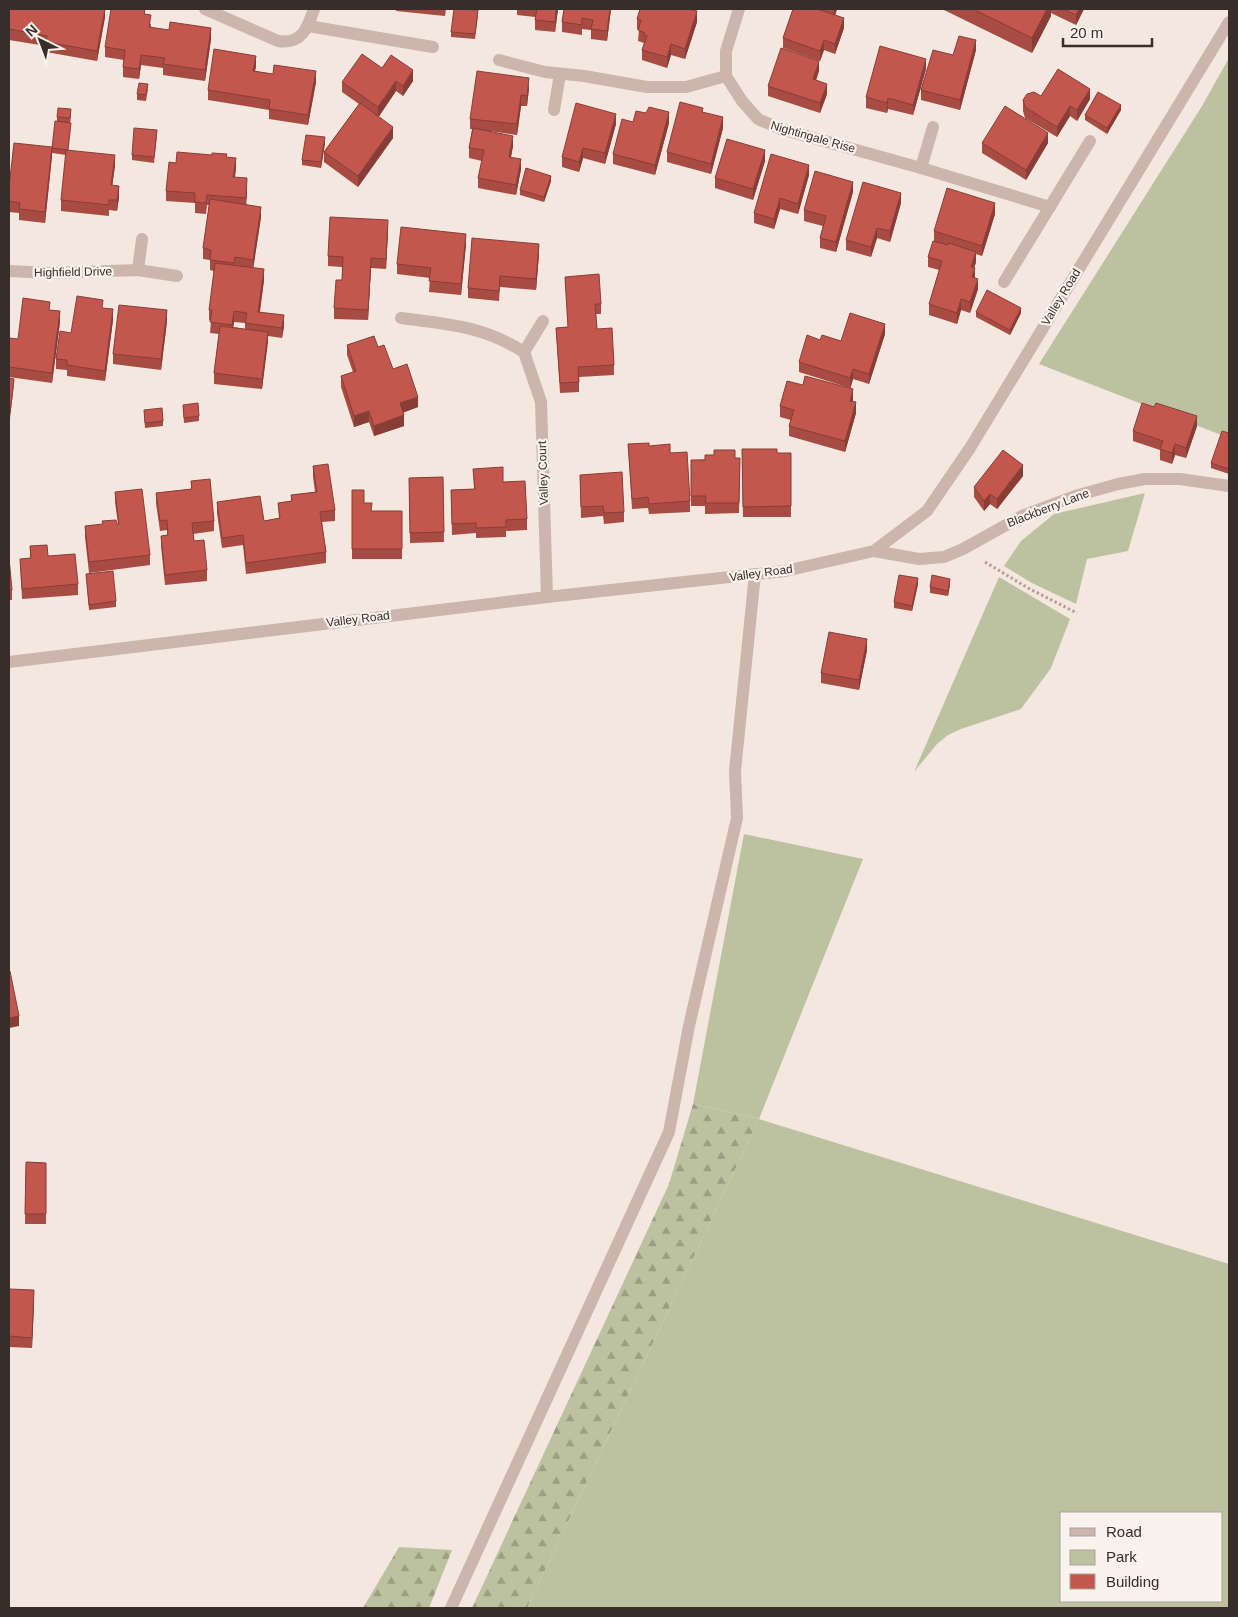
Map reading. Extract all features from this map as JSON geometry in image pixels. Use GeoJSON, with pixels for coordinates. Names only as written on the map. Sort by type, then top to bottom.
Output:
{"type":"FeatureCollection","features":[{"type":"Feature","properties":{"kind":"street"},"geometry":{"type":"LineString","coordinates":[[205,9],[283,42],[295,40],[308,26],[314,9]]}},
{"type":"Feature","properties":{"kind":"street"},"geometry":{"type":"LineString","coordinates":[[499,60],[545,72],[625,82],[647,87],[686,87],[726,76],[726,50],[738,9]]}},
{"type":"Feature","properties":{"kind":"street","name":"Valley Road"},"geometry":{"type":"LineString","coordinates":[[9,662],[547,597],[785,571],[874,551],[927,511],[970,448],[1229,22]]}},
{"type":"Feature","properties":{"kind":"street"},"geometry":{"type":"LineString","coordinates":[[308,26],[433,48]]}},
{"type":"Feature","properties":{"kind":"street"},"geometry":{"type":"LineString","coordinates":[[554,110],[560,74]]}},
{"type":"Feature","properties":{"kind":"street","name":"Nightingale Rise"},"geometry":{"type":"LineString","coordinates":[[726,76],[749,111],[763,122],[1050,207]]}},
{"type":"Feature","properties":{"kind":"street"},"geometry":{"type":"LineString","coordinates":[[921,168],[933,128]]}},
{"type":"Feature","properties":{"kind":"street"},"geometry":{"type":"LineString","coordinates":[[1004,282],[1090,141]]}},
{"type":"Feature","properties":{"kind":"street"},"geometry":{"type":"LineString","coordinates":[[138,270],[142,239]]}},
{"type":"Feature","properties":{"kind":"street","name":"Highfield Drive"},"geometry":{"type":"LineString","coordinates":[[9,271],[50,273],[138,270],[177,276]]}},
{"type":"Feature","properties":{"kind":"street"},"geometry":{"type":"LineString","coordinates":[[401,318],[449,324],[483,331],[504,340],[524,352],[542,321]]}},
{"type":"Feature","properties":{"kind":"street","name":"Valley Court"},"geometry":{"type":"LineString","coordinates":[[524,352],[541,402],[547,597]]}},
{"type":"Feature","properties":{"kind":"street","name":"Blackberry Lane"},"geometry":{"type":"LineString","coordinates":[[874,551],[919,559],[944,557],[963,549],[1024,515],[1075,496],[1145,478],[1180,479],[1229,486]]}},
{"type":"Feature","properties":{"kind":"street"},"geometry":{"type":"LineString","coordinates":[[451,1608],[669,1132],[689,1026],[737,818],[735,771],[755,574]]}},
{"type":"Feature","properties":{"kind":"path"},"geometry":{"type":"LineString","coordinates":[[963,549],[1028,588],[1077,613]]}},
{"type":"Feature","properties":{"kind":"green space"},"geometry":{"type":"Polygon","coordinates":[[[1229,58],[1229,438],[1039,364],[1202,106],[1229,58]]]}},
{"type":"Feature","properties":{"kind":"green space"},"geometry":{"type":"Polygon","coordinates":[[[1145,493],[1128,551],[1087,559],[1076,604],[1032,583],[1004,566],[1021,541],[1054,514],[1145,493]]]}},
{"type":"Feature","properties":{"kind":"green space"},"geometry":{"type":"Polygon","coordinates":[[[999,577],[1070,619],[1051,668],[1021,709],[948,735],[937,744],[914,772],[999,577]]]}},
{"type":"Feature","properties":{"kind":"green space"},"geometry":{"type":"Polygon","coordinates":[[[744,834],[863,859],[759,1119],[693,1104],[744,834]]]}},
{"type":"Feature","properties":{"kind":"green space"},"geometry":{"type":"Polygon","coordinates":[[[693,1104],[759,1119],[527,1608],[472,1608],[669,1184],[693,1104]]]}},
{"type":"Feature","properties":{"kind":"green space"},"geometry":{"type":"Polygon","coordinates":[[[759,1119],[1229,1264],[1229,1608],[527,1608],[759,1119]]]}},
{"type":"Feature","properties":{"kind":"green space"},"geometry":{"type":"Polygon","coordinates":[[[399,1547],[452,1550],[429,1608],[363,1608],[399,1547]]]}},
{"type":"Feature","properties":{"kind":"building"},"geometry":{"type":"Polygon","coordinates":[[[9,9],[105,9],[97,51],[46,42],[47,36],[9,29],[9,9]]]}},
{"type":"Feature","properties":{"kind":"building"},"geometry":{"type":"Polygon","coordinates":[[[111,9],[145,9],[144,14],[151,15],[149,27],[169,30],[170,22],[211,28],[205,70],[163,64],[165,58],[141,55],[139,69],[123,67],[125,50],[105,47],[111,9]]]}},
{"type":"Feature","properties":{"kind":"building"},"geometry":{"type":"Polygon","coordinates":[[[454,9],[478,10],[475,34],[451,32],[454,9]]]}},
{"type":"Feature","properties":{"kind":"building"},"geometry":{"type":"Polygon","coordinates":[[[537,9],[556,9],[555,22],[535,20],[537,9]]]}},
{"type":"Feature","properties":{"kind":"building"},"geometry":{"type":"Polygon","coordinates":[[[564,9],[610,9],[607,31],[591,29],[593,20],[582,18],[582,25],[562,22],[564,9]]]}},
{"type":"Feature","properties":{"kind":"building"},"geometry":{"type":"Polygon","coordinates":[[[640,9],[689,9],[697,11],[685,49],[671,44],[667,57],[642,50],[647,36],[638,30],[641,20],[637,19],[640,9]]]}},
{"type":"Feature","properties":{"kind":"building"},"geometry":{"type":"Polygon","coordinates":[[[793,9],[817,9],[844,18],[835,44],[824,40],[820,51],[783,38],[793,9]]]}},
{"type":"Feature","properties":{"kind":"building"},"geometry":{"type":"Polygon","coordinates":[[[973,9],[1047,9],[1032,38],[973,9]]]}},
{"type":"Feature","properties":{"kind":"building"},"geometry":{"type":"Polygon","coordinates":[[[1063,9],[1079,9],[1076,15],[1063,9]]]}},
{"type":"Feature","properties":{"kind":"building"},"geometry":{"type":"Polygon","coordinates":[[[959,36],[976,40],[960,100],[921,90],[933,50],[953,55],[959,36]]]}},
{"type":"Feature","properties":{"kind":"building"},"geometry":{"type":"Polygon","coordinates":[[[880,46],[926,59],[913,105],[888,98],[887,103],[866,97],[880,46]]]}},
{"type":"Feature","properties":{"kind":"building"},"geometry":{"type":"Polygon","coordinates":[[[781,48],[819,61],[813,79],[827,84],[820,103],[768,86],[781,48]]]}},
{"type":"Feature","properties":{"kind":"building"},"geometry":{"type":"Polygon","coordinates":[[[214,49],[256,56],[253,71],[273,74],[274,65],[316,71],[308,115],[269,109],[270,100],[208,90],[214,49]]]}},
{"type":"Feature","properties":{"kind":"building"},"geometry":{"type":"Polygon","coordinates":[[[362,54],[382,68],[391,55],[413,70],[403,86],[396,81],[378,107],[342,82],[362,54]]]}},
{"type":"Feature","properties":{"kind":"building"},"geometry":{"type":"Polygon","coordinates":[[[1058,69],[1090,89],[1077,110],[1070,106],[1057,127],[1025,107],[1023,100],[1027,94],[1034,92],[1041,96],[1058,69]]]}},
{"type":"Feature","properties":{"kind":"building"},"geometry":{"type":"Polygon","coordinates":[[[477,71],[529,78],[527,96],[521,95],[517,124],[470,119],[477,71]]]}},
{"type":"Feature","properties":{"kind":"building"},"geometry":{"type":"Polygon","coordinates":[[[139,83],[148,84],[146,95],[137,94],[139,83]]]}},
{"type":"Feature","properties":{"kind":"building"},"geometry":{"type":"Polygon","coordinates":[[[1098,92],[1121,105],[1107,128],[1085,115],[1098,92]]]}},
{"type":"Feature","properties":{"kind":"building"},"geometry":{"type":"Polygon","coordinates":[[[680,102],[703,108],[702,112],[723,117],[711,164],[667,152],[680,102]]]}},
{"type":"Feature","properties":{"kind":"building"},"geometry":{"type":"Polygon","coordinates":[[[360,103],[393,127],[358,176],[324,152],[360,103]]]}},
{"type":"Feature","properties":{"kind":"building"},"geometry":{"type":"Polygon","coordinates":[[[576,103],[616,114],[605,153],[583,148],[579,162],[562,157],[576,103]]]}},
{"type":"Feature","properties":{"kind":"building"},"geometry":{"type":"Polygon","coordinates":[[[1005,106],[1048,133],[1026,170],[982,143],[1005,106]]]}},
{"type":"Feature","properties":{"kind":"building"},"geometry":{"type":"Polygon","coordinates":[[[649,107],[669,112],[655,165],[613,154],[622,119],[633,122],[636,111],[646,113],[649,107]]]}},
{"type":"Feature","properties":{"kind":"building"},"geometry":{"type":"Polygon","coordinates":[[[58,108],[71,109],[70,118],[57,117],[58,108]]]}},
{"type":"Feature","properties":{"kind":"building"},"geometry":{"type":"Polygon","coordinates":[[[55,121],[71,123],[68,150],[52,148],[55,121]]]}},
{"type":"Feature","properties":{"kind":"building"},"geometry":{"type":"Polygon","coordinates":[[[134,128],[157,130],[154,157],[132,155],[134,128]]]}},
{"type":"Feature","properties":{"kind":"building"},"geometry":{"type":"Polygon","coordinates":[[[473,128],[513,136],[509,157],[521,159],[516,185],[478,178],[484,150],[469,148],[473,128]]]}},
{"type":"Feature","properties":{"kind":"building"},"geometry":{"type":"Polygon","coordinates":[[[306,135],[325,137],[321,162],[302,160],[306,135]]]}},
{"type":"Feature","properties":{"kind":"building"},"geometry":{"type":"Polygon","coordinates":[[[727,139],[765,150],[753,189],[715,178],[727,139]]]}},
{"type":"Feature","properties":{"kind":"building"},"geometry":{"type":"Polygon","coordinates":[[[14,143],[52,147],[45,212],[19,209],[20,203],[9,201],[14,143]]]}},
{"type":"Feature","properties":{"kind":"building"},"geometry":{"type":"Polygon","coordinates":[[[66,150],[115,155],[111,185],[119,186],[117,200],[109,200],[109,205],[61,200],[66,150]]]}},
{"type":"Feature","properties":{"kind":"building"},"geometry":{"type":"Polygon","coordinates":[[[177,152],[212,155],[212,153],[227,154],[226,157],[236,158],[233,177],[247,178],[246,198],[207,195],[206,203],[195,202],[195,193],[166,191],[169,162],[176,163],[177,152]]]}},
{"type":"Feature","properties":{"kind":"building"},"geometry":{"type":"Polygon","coordinates":[[[771,154],[809,165],[798,204],[780,198],[774,219],[754,213],[771,154]]]}},
{"type":"Feature","properties":{"kind":"building"},"geometry":{"type":"Polygon","coordinates":[[[526,168],[551,176],[544,197],[520,190],[526,168]]]}},
{"type":"Feature","properties":{"kind":"building"},"geometry":{"type":"Polygon","coordinates":[[[815,171],[853,182],[836,242],[820,238],[826,216],[804,210],[815,171]]]}},
{"type":"Feature","properties":{"kind":"building"},"geometry":{"type":"Polygon","coordinates":[[[863,182],[901,193],[890,231],[877,228],[871,247],[846,240],[863,182]]]}},
{"type":"Feature","properties":{"kind":"building"},"geometry":{"type":"Polygon","coordinates":[[[947,188],[995,203],[982,246],[934,231],[947,188]]]}},
{"type":"Feature","properties":{"kind":"building"},"geometry":{"type":"Polygon","coordinates":[[[210,199],[261,207],[253,260],[235,257],[234,263],[210,260],[211,250],[203,248],[210,199]]]}},
{"type":"Feature","properties":{"kind":"building"},"geometry":{"type":"Polygon","coordinates":[[[330,217],[388,220],[386,259],[371,258],[368,310],[334,308],[336,280],[342,280],[343,257],[328,256],[330,217]]]}},
{"type":"Feature","properties":{"kind":"building"},"geometry":{"type":"Polygon","coordinates":[[[401,227],[466,234],[461,284],[429,281],[431,268],[397,264],[401,227]]]}},
{"type":"Feature","properties":{"kind":"building"},"geometry":{"type":"Polygon","coordinates":[[[472,238],[539,244],[536,279],[500,276],[499,291],[468,288],[472,238]]]}},
{"type":"Feature","properties":{"kind":"building"},"geometry":{"type":"Polygon","coordinates":[[[933,241],[948,245],[949,243],[976,252],[971,267],[975,268],[972,277],[978,279],[970,302],[961,299],[957,313],[929,304],[942,261],[928,257],[933,241]]]}},
{"type":"Feature","properties":{"kind":"building"},"geometry":{"type":"Polygon","coordinates":[[[215,263],[264,269],[258,312],[284,315],[282,328],[245,323],[247,313],[234,311],[232,325],[210,322],[212,310],[209,310],[215,263]]]}},
{"type":"Feature","properties":{"kind":"building"},"geometry":{"type":"Polygon","coordinates":[[[599,274],[601,304],[595,304],[597,329],[612,328],[614,365],[578,367],[579,382],[560,383],[556,328],[568,327],[565,277],[599,274]]]}},
{"type":"Feature","properties":{"kind":"building"},"geometry":{"type":"Polygon","coordinates":[[[987,290],[1021,308],[1010,330],[976,312],[987,290]]]}},
{"type":"Feature","properties":{"kind":"building"},"geometry":{"type":"Polygon","coordinates":[[[77,296],[103,300],[102,308],[113,309],[105,371],[67,365],[67,360],[56,359],[60,331],[71,333],[77,296]]]}},
{"type":"Feature","properties":{"kind":"building"},"geometry":{"type":"Polygon","coordinates":[[[23,298],[50,302],[49,310],[60,311],[52,373],[9,367],[9,338],[18,339],[23,298]]]}},
{"type":"Feature","properties":{"kind":"building"},"geometry":{"type":"Polygon","coordinates":[[[119,305],[167,310],[161,359],[113,354],[119,305]]]}},
{"type":"Feature","properties":{"kind":"building"},"geometry":{"type":"Polygon","coordinates":[[[850,313],[885,324],[869,374],[853,369],[850,378],[799,362],[807,335],[820,340],[822,335],[841,341],[850,313]]]}},
{"type":"Feature","properties":{"kind":"building"},"geometry":{"type":"Polygon","coordinates":[[[220,326],[268,332],[262,379],[214,373],[220,326]]]}},
{"type":"Feature","properties":{"kind":"building"},"geometry":{"type":"Polygon","coordinates":[[[374,336],[378,347],[384,345],[393,369],[407,364],[418,397],[400,403],[404,415],[374,426],[369,411],[354,416],[341,376],[356,371],[347,345],[374,336]]]}},
{"type":"Feature","properties":{"kind":"building"},"geometry":{"type":"Polygon","coordinates":[[[805,376],[853,389],[850,401],[856,402],[845,441],[789,426],[794,410],[780,406],[787,381],[803,385],[805,376]]]}},
{"type":"Feature","properties":{"kind":"building"},"geometry":{"type":"Polygon","coordinates":[[[9,378],[14,379],[10,413],[9,413],[9,378]]]}},
{"type":"Feature","properties":{"kind":"building"},"geometry":{"type":"Polygon","coordinates":[[[198,403],[199,416],[184,418],[183,405],[198,403]]]}},
{"type":"Feature","properties":{"kind":"building"},"geometry":{"type":"Polygon","coordinates":[[[1142,403],[1154,407],[1156,403],[1197,416],[1186,448],[1175,444],[1172,453],[1160,449],[1163,441],[1133,431],[1142,403]]]}},
{"type":"Feature","properties":{"kind":"building"},"geometry":{"type":"Polygon","coordinates":[[[162,408],[163,421],[145,423],[144,410],[162,408]]]}},
{"type":"Feature","properties":{"kind":"building"},"geometry":{"type":"Polygon","coordinates":[[[1222,431],[1229,433],[1229,469],[1211,463],[1222,431]]]}},
{"type":"Feature","properties":{"kind":"building"},"geometry":{"type":"Polygon","coordinates":[[[649,443],[649,446],[670,444],[670,453],[687,452],[690,501],[649,504],[648,497],[632,499],[628,444],[649,443]]]}},
{"type":"Feature","properties":{"kind":"building"},"geometry":{"type":"Polygon","coordinates":[[[742,449],[777,449],[777,453],[791,453],[791,506],[743,507],[742,449]]]}},
{"type":"Feature","properties":{"kind":"building"},"geometry":{"type":"Polygon","coordinates":[[[714,450],[735,450],[735,458],[740,458],[739,503],[705,503],[706,496],[691,496],[691,460],[705,460],[705,455],[714,455],[714,450]]]}},
{"type":"Feature","properties":{"kind":"building"},"geometry":{"type":"Polygon","coordinates":[[[1003,450],[1023,465],[997,499],[990,494],[984,501],[974,487],[1003,450]]]}},
{"type":"Feature","properties":{"kind":"building"},"geometry":{"type":"Polygon","coordinates":[[[328,464],[335,510],[320,512],[326,552],[246,563],[243,535],[222,538],[217,502],[260,496],[264,521],[280,518],[278,503],[292,501],[291,495],[317,492],[313,466],[328,464]]]}},
{"type":"Feature","properties":{"kind":"building"},"geometry":{"type":"Polygon","coordinates":[[[503,467],[503,482],[525,481],[527,519],[506,520],[506,527],[476,528],[476,523],[452,524],[451,490],[475,489],[473,469],[503,467]]]}},
{"type":"Feature","properties":{"kind":"building"},"geometry":{"type":"Polygon","coordinates":[[[622,472],[624,512],[604,513],[603,506],[581,507],[580,475],[622,472]]]}},
{"type":"Feature","properties":{"kind":"building"},"geometry":{"type":"Polygon","coordinates":[[[443,477],[444,532],[410,533],[409,478],[443,477]]]}},
{"type":"Feature","properties":{"kind":"building"},"geometry":{"type":"Polygon","coordinates":[[[210,479],[214,521],[192,523],[194,541],[204,540],[207,570],[165,575],[161,536],[168,535],[167,520],[160,521],[156,493],[192,489],[191,481],[210,479]]]}},
{"type":"Feature","properties":{"kind":"building"},"geometry":{"type":"Polygon","coordinates":[[[142,489],[150,555],[89,562],[85,526],[103,524],[102,521],[116,520],[117,524],[119,524],[115,492],[142,489]]]}},
{"type":"Feature","properties":{"kind":"building"},"geometry":{"type":"Polygon","coordinates":[[[352,490],[364,490],[364,503],[372,503],[371,511],[402,511],[402,549],[352,549],[352,490]]]}},
{"type":"Feature","properties":{"kind":"building"},"geometry":{"type":"Polygon","coordinates":[[[47,545],[48,556],[75,554],[78,584],[22,589],[20,559],[31,558],[30,546],[47,545]]]}},
{"type":"Feature","properties":{"kind":"building"},"geometry":{"type":"Polygon","coordinates":[[[9,558],[12,590],[9,590],[9,558]]]}},
{"type":"Feature","properties":{"kind":"building"},"geometry":{"type":"Polygon","coordinates":[[[113,571],[116,601],[89,605],[86,574],[113,571]]]}},
{"type":"Feature","properties":{"kind":"building"},"geometry":{"type":"Polygon","coordinates":[[[899,575],[918,578],[912,606],[894,602],[899,575]]]}},
{"type":"Feature","properties":{"kind":"building"},"geometry":{"type":"Polygon","coordinates":[[[932,575],[950,579],[948,591],[930,587],[932,575]]]}},
{"type":"Feature","properties":{"kind":"building"},"geometry":{"type":"Polygon","coordinates":[[[829,632],[867,639],[859,680],[821,673],[829,632]]]}},
{"type":"Feature","properties":{"kind":"building"},"geometry":{"type":"Polygon","coordinates":[[[9,971],[19,1016],[9,1018],[9,971]]]}},
{"type":"Feature","properties":{"kind":"building"},"geometry":{"type":"Polygon","coordinates":[[[26,1162],[46,1163],[46,1214],[25,1214],[26,1162]]]}},
{"type":"Feature","properties":{"kind":"building"},"geometry":{"type":"Polygon","coordinates":[[[9,1289],[34,1290],[32,1338],[9,1336],[9,1289]]]}}]}
